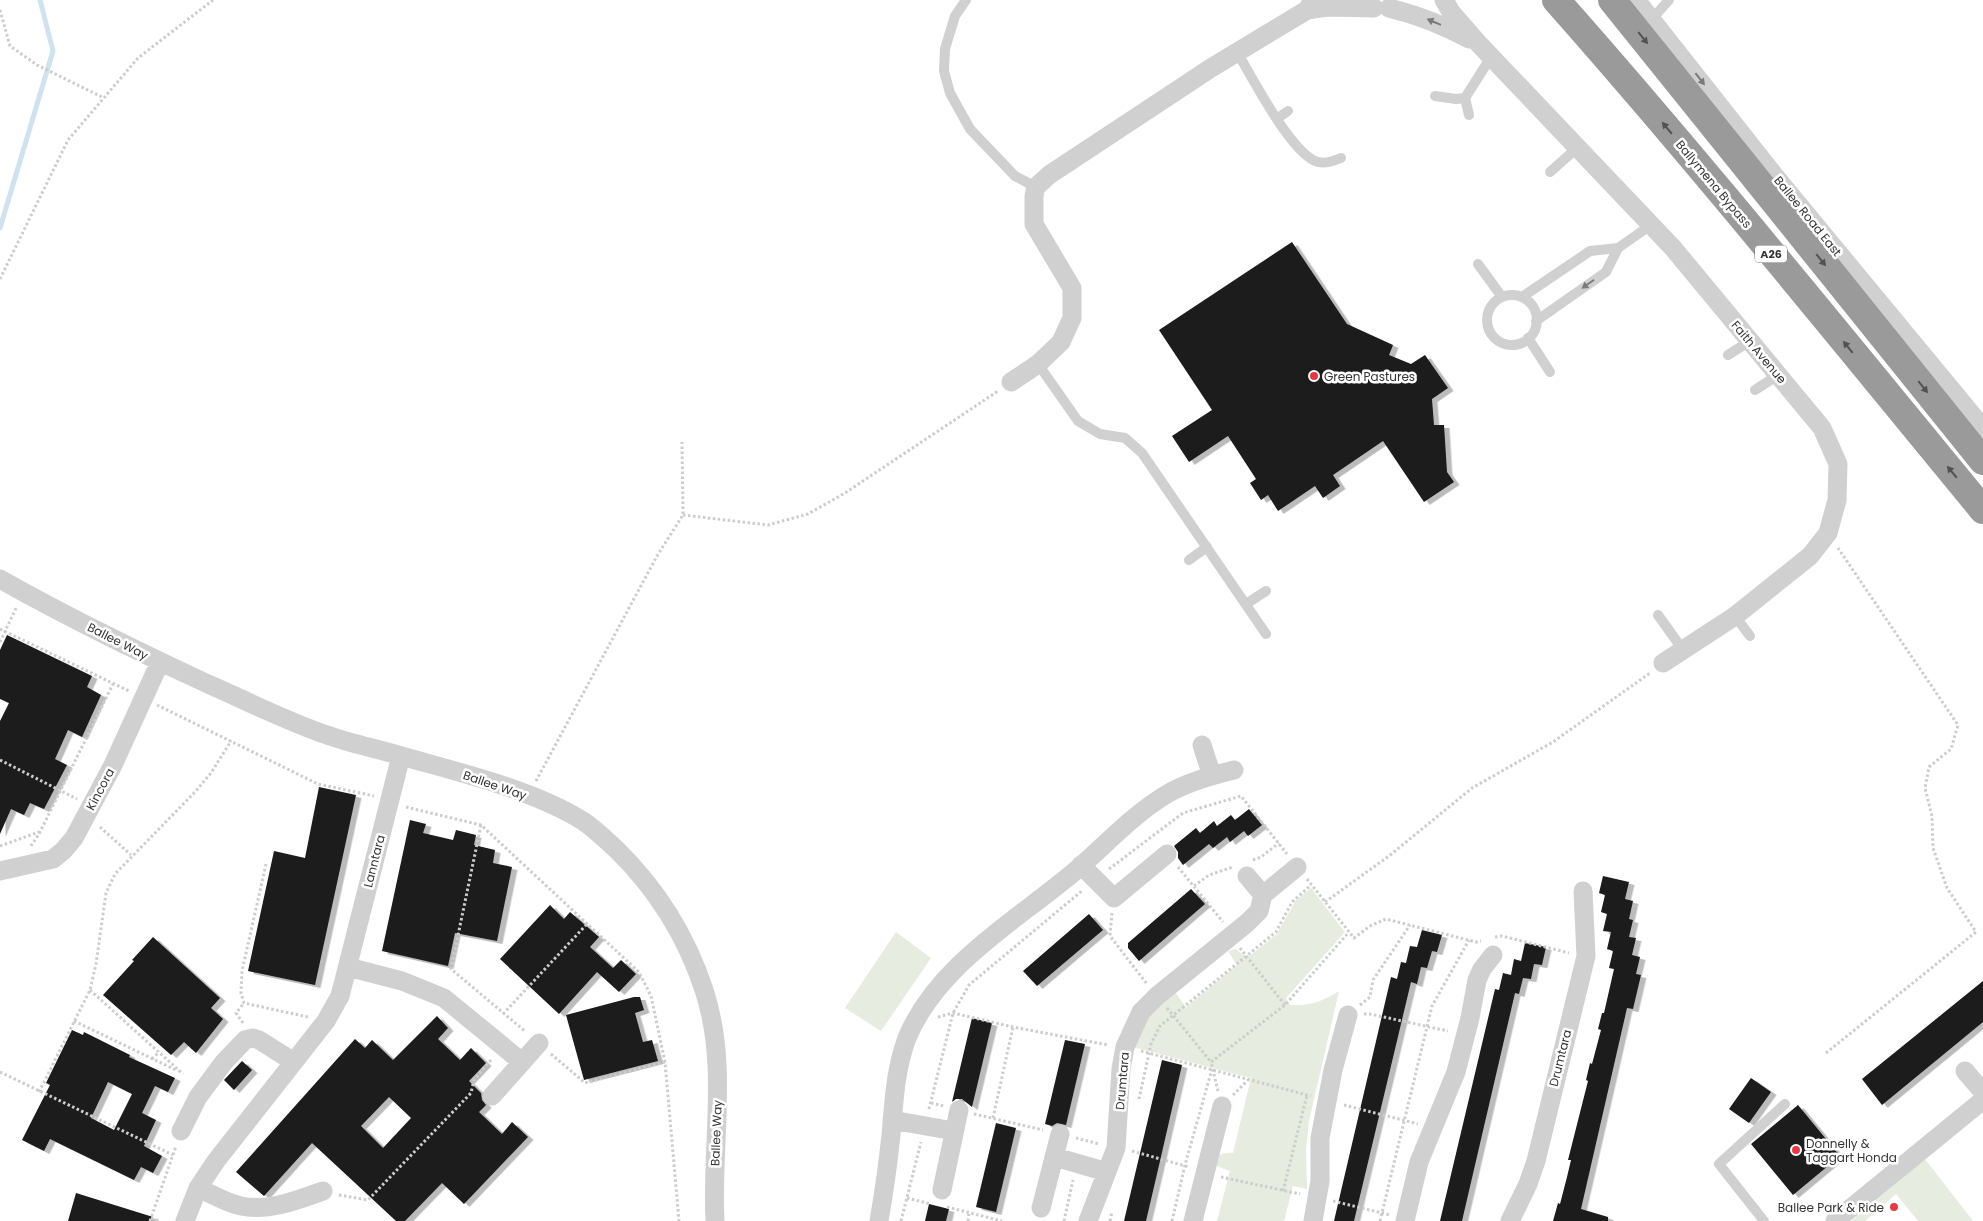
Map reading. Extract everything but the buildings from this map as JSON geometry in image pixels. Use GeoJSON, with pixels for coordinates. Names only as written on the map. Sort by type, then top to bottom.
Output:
{"type":"FeatureCollection","features":[{"type":"Feature","properties":{"kind":"highway","name":"Ballymena Bypass"},"geometry":{"type":"LineString","coordinates":[[1556,0],[1614,65],[1710,179],[1983,510]]}},
{"type":"Feature","properties":{"kind":"highway","name":"A26"},"geometry":{"type":"LineString","coordinates":[[1612,0],[1983,461]]}},
{"type":"Feature","properties":{"kind":"street"},"geometry":{"type":"LineString","coordinates":[[1354,0],[1381,8]]}},
{"type":"Feature","properties":{"kind":"street"},"geometry":{"type":"LineString","coordinates":[[1010,382],[1038,364],[1061,342],[1072,318],[1072,288],[1034,224],[1034,196],[1036,187],[1049,174],[1310,5],[1381,8],[1407,0]]}},
{"type":"Feature","properties":{"kind":"street","name":"Faith Avenue"},"geometry":{"type":"LineString","coordinates":[[1444,0],[1451,12],[1476,42],[1672,248],[1822,428],[1838,464],[1837,500],[1828,533],[1810,556],[1735,616],[1663,663]]}},
{"type":"Feature","properties":{"kind":"street","name":"Ballee Road East"},"geometry":{"type":"LineString","coordinates":[[1636,0],[1774,175],[1983,428]]}},
{"type":"Feature","properties":{"kind":"street","name":"Faith Avenue"},"geometry":{"type":"LineString","coordinates":[[1381,8],[1414,14],[1437,22],[1476,42]]}},
{"type":"Feature","properties":{"kind":"street","name":"Ballee Way"},"geometry":{"type":"LineString","coordinates":[[0,579],[160,662],[263,709],[328,736],[475,777],[528,796],[583,822],[604,838],[623,856],[666,908],[686,943],[704,991],[713,1025],[718,1073],[715,1221]]}},
{"type":"Feature","properties":{"kind":"street","name":"Kincora"},"geometry":{"type":"LineString","coordinates":[[9,869],[53,859],[74,838],[113,765],[160,662]]}},
{"type":"Feature","properties":{"kind":"street"},"geometry":{"type":"LineString","coordinates":[[1202,745],[1212,776]]}},
{"type":"Feature","properties":{"kind":"street","name":"Lanntara"},"geometry":{"type":"LineString","coordinates":[[185,1221],[198,1188],[216,1161],[326,1020],[340,996],[388,801],[401,756]]}},
{"type":"Feature","properties":{"kind":"street"},"geometry":{"type":"LineString","coordinates":[[879,1221],[888,1164],[896,1084],[902,1055],[913,1027],[927,1004],[968,956],[1081,865],[1117,831],[1160,798],[1179,787],[1234,770]]}},
{"type":"Feature","properties":{"kind":"street"},"geometry":{"type":"LineString","coordinates":[[1081,865],[1114,898],[1167,854]]}},
{"type":"Feature","properties":{"kind":"street","name":"Drumtara"},"geometry":{"type":"LineString","coordinates":[[1088,1221],[1116,1148],[1121,1069],[1125,1047],[1151,988],[1227,929],[1259,911],[1263,896],[1297,867]]}},
{"type":"Feature","properties":{"kind":"street"},"geometry":{"type":"LineString","coordinates":[[1247,876],[1263,896]]}},
{"type":"Feature","properties":{"kind":"street","name":"Drumtara"},"geometry":{"type":"LineString","coordinates":[[1510,1221],[1526,1191],[1536,1161],[1586,956],[1584,891]]}},
{"type":"Feature","properties":{"kind":"street"},"geometry":{"type":"LineString","coordinates":[[1405,1221],[1419,1162],[1456,1072],[1470,1018],[1477,980],[1482,969],[1493,955]]}},
{"type":"Feature","properties":{"kind":"street"},"geometry":{"type":"LineString","coordinates":[[348,967],[391,977],[438,995],[460,1009],[522,1062]]}},
{"type":"Feature","properties":{"kind":"street"},"geometry":{"type":"LineString","coordinates":[[1313,1221],[1320,1181],[1320,1138],[1333,1070],[1348,1016]]}},
{"type":"Feature","properties":{"kind":"street"},"geometry":{"type":"LineString","coordinates":[[181,1131],[206,1086],[224,1062],[245,1040],[253,1038],[259,1040],[294,1062]]}},
{"type":"Feature","properties":{"kind":"street"},"geometry":{"type":"LineString","coordinates":[[492,1096],[539,1044]]}},
{"type":"Feature","properties":{"kind":"street"},"geometry":{"type":"LineString","coordinates":[[1965,1070],[1983,1092]]}},
{"type":"Feature","properties":{"kind":"street"},"geometry":{"type":"LineString","coordinates":[[1834,1221],[1983,1100]]}},
{"type":"Feature","properties":{"kind":"street"},"geometry":{"type":"LineString","coordinates":[[1193,1221],[1222,1106]]}},
{"type":"Feature","properties":{"kind":"street"},"geometry":{"type":"LineString","coordinates":[[942,1190],[959,1110]]}},
{"type":"Feature","properties":{"kind":"street"},"geometry":{"type":"LineString","coordinates":[[892,1120],[954,1131]]}},
{"type":"Feature","properties":{"kind":"street"},"geometry":{"type":"LineString","coordinates":[[1041,1208],[1060,1134]]}},
{"type":"Feature","properties":{"kind":"street"},"geometry":{"type":"LineString","coordinates":[[1055,1157],[1107,1172]]}},
{"type":"Feature","properties":{"kind":"street"},"geometry":{"type":"LineString","coordinates":[[198,1188],[236,1205],[252,1207],[286,1204],[323,1192]]}},
{"type":"Feature","properties":{"kind":"lane"},"geometry":{"type":"LineString","coordinates":[[966,0],[956,16],[945,48],[944,71],[950,93],[970,129],[1015,176],[1036,187]]}},
{"type":"Feature","properties":{"kind":"lane"},"geometry":{"type":"LineString","coordinates":[[1652,19],[1669,0]]}},
{"type":"Feature","properties":{"kind":"lane"},"geometry":{"type":"LineString","coordinates":[[1237,52],[1295,145],[1316,162],[1330,162],[1341,158]]}},
{"type":"Feature","properties":{"kind":"lane"},"geometry":{"type":"LineString","coordinates":[[1469,115],[1465,98],[1491,57]]}},
{"type":"Feature","properties":{"kind":"lane"},"geometry":{"type":"LineString","coordinates":[[1435,96],[1456,99],[1465,98]]}},
{"type":"Feature","properties":{"kind":"lane"},"geometry":{"type":"LineString","coordinates":[[1278,118],[1288,111]]}},
{"type":"Feature","properties":{"kind":"lane"},"geometry":{"type":"LineString","coordinates":[[1550,172],[1577,148]]}},
{"type":"Feature","properties":{"kind":"lane"},"geometry":{"type":"LineString","coordinates":[[1536,320],[1606,272],[1618,248],[1651,225]]}},
{"type":"Feature","properties":{"kind":"lane"},"geometry":{"type":"LineString","coordinates":[[1522,297],[1532,307],[1536,327],[1528,338],[1514,344],[1507,344],[1493,336],[1487,322],[1488,315],[1495,302],[1508,296],[1522,297],[1590,251],[1618,248]]}},
{"type":"Feature","properties":{"kind":"lane"},"geometry":{"type":"LineString","coordinates":[[1478,264],[1502,298]]}},
{"type":"Feature","properties":{"kind":"lane"},"geometry":{"type":"LineString","coordinates":[[1528,338],[1550,372]]}},
{"type":"Feature","properties":{"kind":"lane"},"geometry":{"type":"LineString","coordinates":[[1728,355],[1750,341]]}},
{"type":"Feature","properties":{"kind":"lane"},"geometry":{"type":"LineString","coordinates":[[1038,364],[1078,421],[1100,434],[1125,438],[1142,453],[1266,634]]}},
{"type":"Feature","properties":{"kind":"lane"},"geometry":{"type":"LineString","coordinates":[[1754,390],[1778,375]]}},
{"type":"Feature","properties":{"kind":"lane"},"geometry":{"type":"LineString","coordinates":[[1189,560],[1206,547]]}},
{"type":"Feature","properties":{"kind":"lane"},"geometry":{"type":"LineString","coordinates":[[1246,604],[1266,591]]}},
{"type":"Feature","properties":{"kind":"lane"},"geometry":{"type":"LineString","coordinates":[[1658,615],[1683,650]]}},
{"type":"Feature","properties":{"kind":"lane"},"geometry":{"type":"LineString","coordinates":[[1735,616],[1750,636]]}},
{"type":"Feature","properties":{"kind":"lane"},"geometry":{"type":"LineString","coordinates":[[1764,1221],[1719,1164],[1784,1104]]}},
{"type":"Feature","properties":{"kind":"path"},"geometry":{"type":"LineString","coordinates":[[0,279],[68,140],[138,58],[213,0]]}},
{"type":"Feature","properties":{"kind":"path"},"geometry":{"type":"LineString","coordinates":[[0,10],[10,46],[37,65],[104,98]]}},
{"type":"Feature","properties":{"kind":"path"},"geometry":{"type":"LineString","coordinates":[[683,515],[768,525],[808,514],[845,493],[1010,382]]}},
{"type":"Feature","properties":{"kind":"path"},"geometry":{"type":"LineString","coordinates":[[528,796],[657,556],[683,515],[682,442]]}},
{"type":"Feature","properties":{"kind":"path"},"geometry":{"type":"LineString","coordinates":[[1826,1053],[1976,932],[1947,888],[1933,848],[1932,816],[1925,788],[1929,767],[1951,749],[1958,725],[1828,533]]}},
{"type":"Feature","properties":{"kind":"path"},"geometry":{"type":"LineString","coordinates":[[0,642],[24,592]]}},
{"type":"Feature","properties":{"kind":"path"},"geometry":{"type":"LineString","coordinates":[[0,629],[318,784],[375,796],[482,826],[639,972],[650,996],[666,1062],[679,1221]]}},
{"type":"Feature","properties":{"kind":"path"},"geometry":{"type":"LineString","coordinates":[[1325,902],[1389,856],[1472,788],[1553,742],[1663,663]]}},
{"type":"Feature","properties":{"kind":"path"},"geometry":{"type":"LineString","coordinates":[[9,869],[40,832],[113,684]]}},
{"type":"Feature","properties":{"kind":"path"},"geometry":{"type":"LineString","coordinates":[[39,1092],[90,990],[96,964],[106,893],[115,874],[195,792],[211,773],[231,741]]}},
{"type":"Feature","properties":{"kind":"path"},"geometry":{"type":"LineString","coordinates":[[0,760],[60,790],[89,811],[132,855]]}},
{"type":"Feature","properties":{"kind":"path"},"geometry":{"type":"LineString","coordinates":[[901,1221],[953,1013],[969,985],[1096,879],[1184,813],[1241,796],[1354,938],[1370,926],[1386,920],[1476,942]]}},
{"type":"Feature","properties":{"kind":"path"},"geometry":{"type":"LineString","coordinates":[[482,826],[451,969],[585,1082],[666,1062]]}},
{"type":"Feature","properties":{"kind":"path"},"geometry":{"type":"LineString","coordinates":[[0,846],[40,832]]}},
{"type":"Feature","properties":{"kind":"path"},"geometry":{"type":"LineString","coordinates":[[244,1004],[241,993],[242,971],[266,864]]}},
{"type":"Feature","properties":{"kind":"path"},"geometry":{"type":"LineString","coordinates":[[1186,876],[1285,1005]]}},
{"type":"Feature","properties":{"kind":"path"},"geometry":{"type":"LineString","coordinates":[[1138,1102],[1151,1044],[1160,1026],[1276,932],[1292,902],[1311,885]]}},
{"type":"Feature","properties":{"kind":"path"},"geometry":{"type":"LineString","coordinates":[[503,1014],[587,924]]}},
{"type":"Feature","properties":{"kind":"path"},"geometry":{"type":"LineString","coordinates":[[1348,1016],[1370,997],[1373,980],[1410,925]]}},
{"type":"Feature","properties":{"kind":"path"},"geometry":{"type":"LineString","coordinates":[[1212,1062],[1285,1005],[1349,932]]}},
{"type":"Feature","properties":{"kind":"path"},"geometry":{"type":"LineString","coordinates":[[1110,936],[1212,1062],[1212,1069],[1222,1106]]}},
{"type":"Feature","properties":{"kind":"path"},"geometry":{"type":"LineString","coordinates":[[1502,936],[1571,954]]}},
{"type":"Feature","properties":{"kind":"path"},"geometry":{"type":"LineString","coordinates":[[1380,1221],[1432,1006],[1468,940]]}},
{"type":"Feature","properties":{"kind":"path"},"geometry":{"type":"LineString","coordinates":[[74,1021],[183,1074],[90,990]]}},
{"type":"Feature","properties":{"kind":"path"},"geometry":{"type":"LineString","coordinates":[[236,1013],[244,1004]]}},
{"type":"Feature","properties":{"kind":"path"},"geometry":{"type":"LineString","coordinates":[[244,1004],[326,1020]]}},
{"type":"Feature","properties":{"kind":"path"},"geometry":{"type":"LineString","coordinates":[[953,1013],[1090,1043]]}},
{"type":"Feature","properties":{"kind":"path"},"geometry":{"type":"LineString","coordinates":[[1348,1016],[1370,1014],[1427,1026]]}},
{"type":"Feature","properties":{"kind":"path"},"geometry":{"type":"LineString","coordinates":[[323,1192],[368,1200],[471,1093],[474,1080],[520,1027]]}},
{"type":"Feature","properties":{"kind":"path"},"geometry":{"type":"LineString","coordinates":[[993,1118],[1014,1027]]}},
{"type":"Feature","properties":{"kind":"path"},"geometry":{"type":"LineString","coordinates":[[1125,1047],[1307,1094],[1283,1191]]}},
{"type":"Feature","properties":{"kind":"path"},"geometry":{"type":"LineString","coordinates":[[152,1059],[159,1052]]}},
{"type":"Feature","properties":{"kind":"path"},"geometry":{"type":"LineString","coordinates":[[1172,1221],[1185,1165],[1212,1069]]}},
{"type":"Feature","properties":{"kind":"path"},"geometry":{"type":"LineString","coordinates":[[0,1072],[173,1155]]}},
{"type":"Feature","properties":{"kind":"path"},"geometry":{"type":"LineString","coordinates":[[1327,1100],[1412,1122]]}},
{"type":"Feature","properties":{"kind":"path"},"geometry":{"type":"LineString","coordinates":[[931,1103],[1116,1148]]}},
{"type":"Feature","properties":{"kind":"path"},"geometry":{"type":"LineString","coordinates":[[160,1221],[150,1219],[181,1131]]}},
{"type":"Feature","properties":{"kind":"path"},"geometry":{"type":"LineString","coordinates":[[1137,1153],[1185,1165]]}},
{"type":"Feature","properties":{"kind":"path"},"geometry":{"type":"LineString","coordinates":[[1064,1221],[1077,1163]]}},
{"type":"Feature","properties":{"kind":"path"},"geometry":{"type":"LineString","coordinates":[[1206,1173],[1290,1192]]}},
{"type":"Feature","properties":{"kind":"path"},"geometry":{"type":"LineString","coordinates":[[1350,1205],[1382,1213]]}},
{"type":"Feature","properties":{"kind":"path"},"geometry":{"type":"LineString","coordinates":[[1110,1221],[1114,1206]]}},
{"type":"Feature","properties":{"kind":"path"},"geometry":{"type":"LineString","coordinates":[[960,1210],[1002,1221]]}},
{"type":"Feature","properties":{"kind":"path"},"geometry":{"type":"LineString","coordinates":[[968,1221],[970,1212]]}},
{"type":"Feature","properties":{"kind":"shaded area"},"geometry":{"type":"Polygon","coordinates":[[[1311,888],[1345,932],[1286,998],[1290,1005],[1304,1005],[1321,1001],[1339,991],[1309,1121],[1306,1149],[1307,1189],[1293,1186],[1284,1221],[1217,1221],[1230,1171],[1211,1164],[1220,1155],[1233,1153],[1251,1078],[1133,1047],[1139,1028],[1174,991],[1186,1007],[1237,965],[1228,951],[1236,949],[1247,958],[1277,934],[1296,900],[1311,888]]]}},
{"type":"Feature","properties":{"kind":"shaded area"},"geometry":{"type":"Polygon","coordinates":[[[896,932],[931,958],[881,1031],[845,1008],[896,932]]]}},
{"type":"Feature","properties":{"kind":"shaded area"},"geometry":{"type":"Polygon","coordinates":[[[1925,1159],[1973,1221],[1918,1221],[1896,1194],[1865,1221],[1851,1221],[1925,1159]]]}},
{"type":"Feature","properties":{"kind":"waterway"},"geometry":{"type":"LineString","coordinates":[[0,228],[53,51],[40,0]]}},
{"type":"Feature","properties":{"kind":"place","name":"Green Pastures"},"geometry":{"type":"Point","coordinates":[1314,376]}},
{"type":"Feature","properties":{"kind":"place","name":"Donnelly & Taggart Honda"},"geometry":{"type":"Point","coordinates":[1796,1150]}},
{"type":"Feature","properties":{"kind":"place","name":"Ballee Park & Ride"},"geometry":{"type":"Point","coordinates":[1894,1207]}}]}
